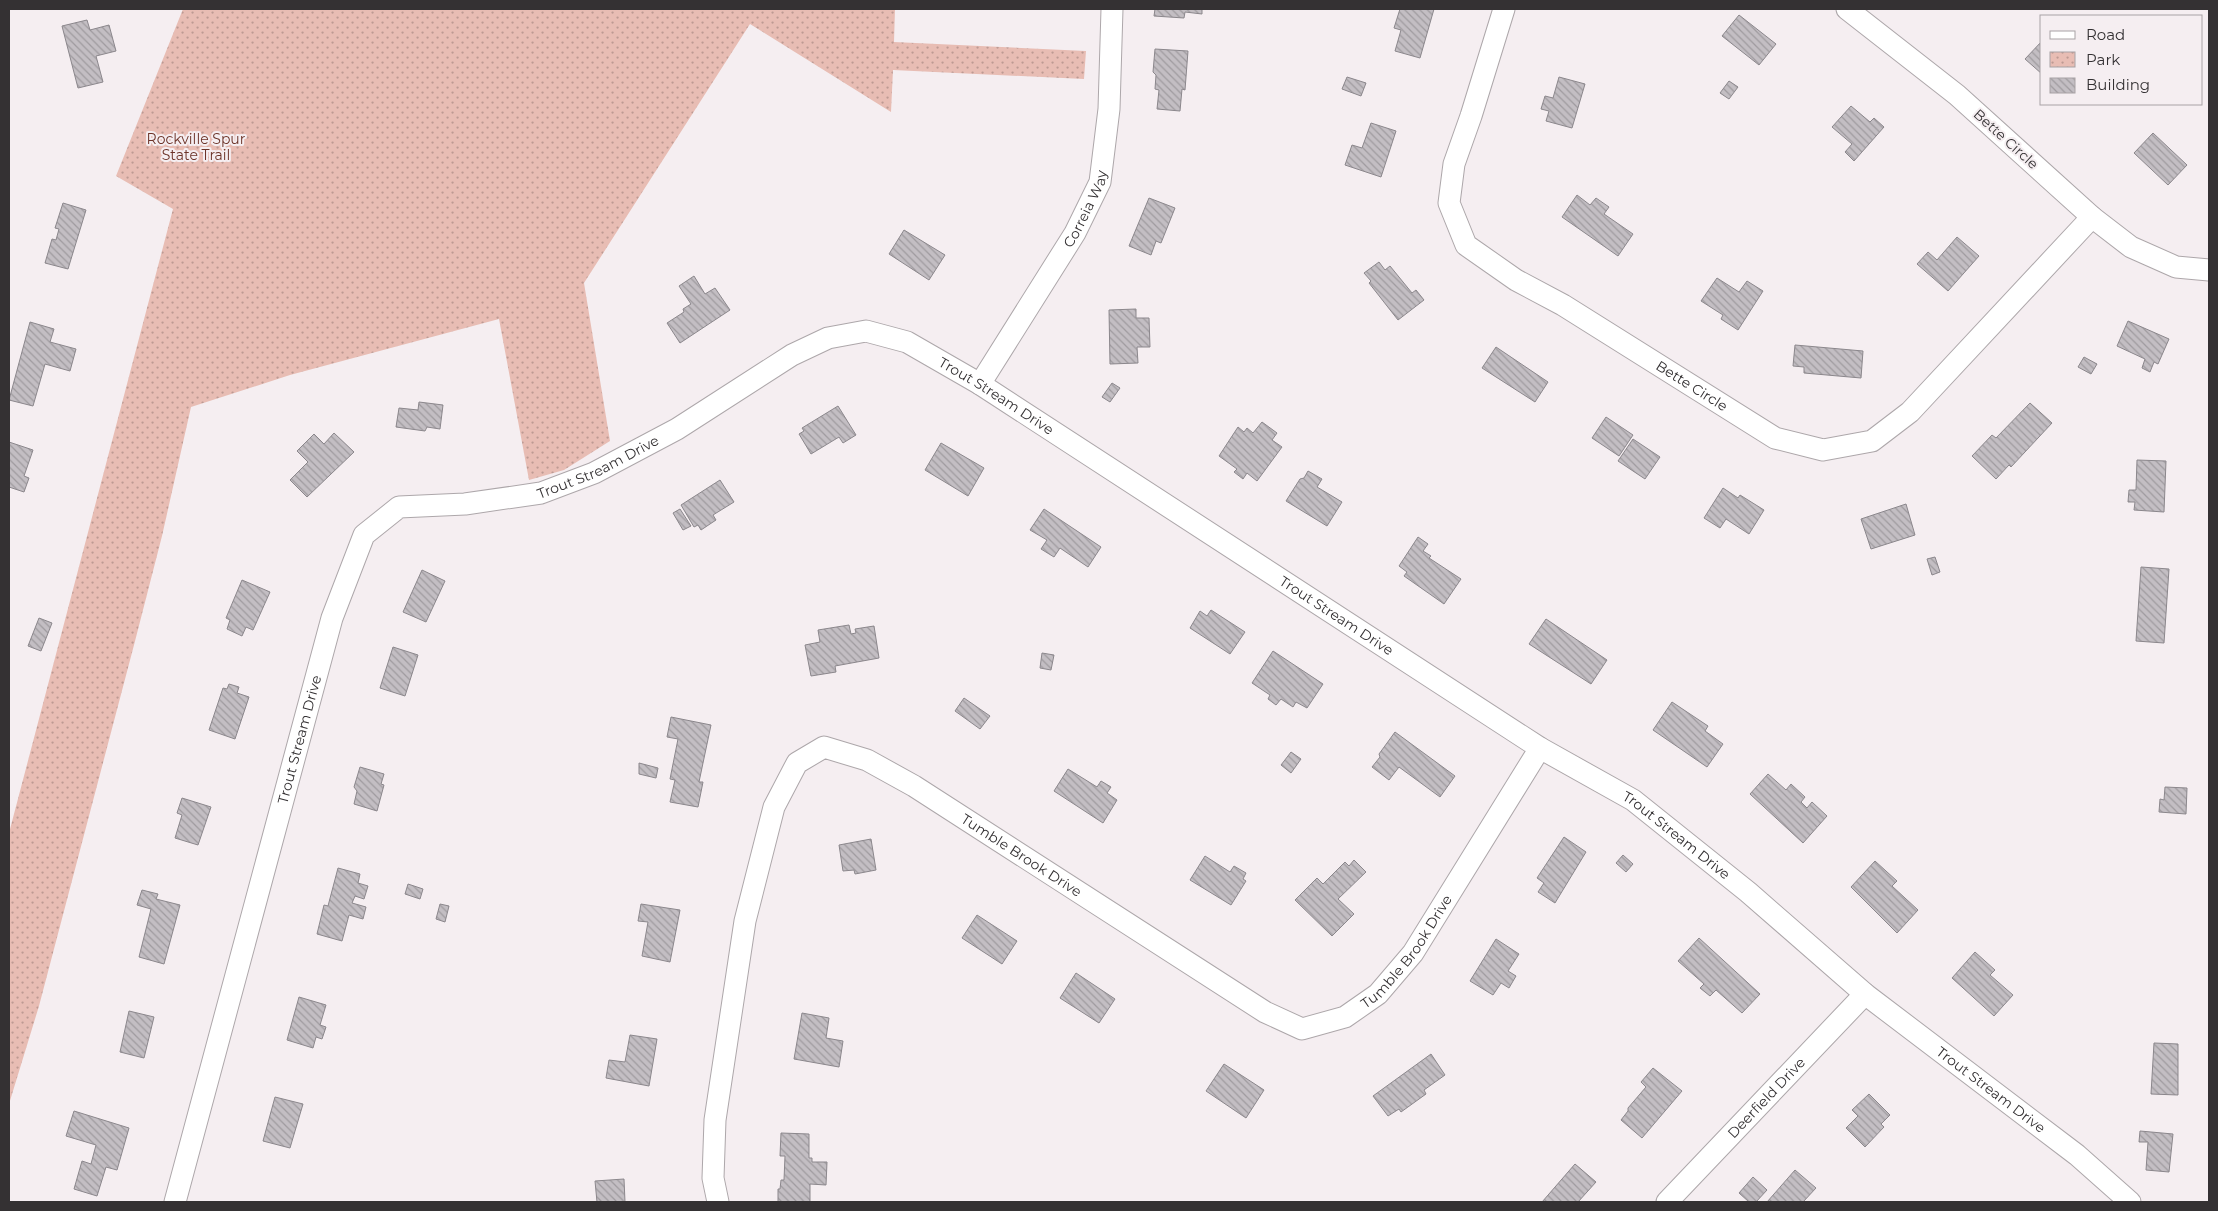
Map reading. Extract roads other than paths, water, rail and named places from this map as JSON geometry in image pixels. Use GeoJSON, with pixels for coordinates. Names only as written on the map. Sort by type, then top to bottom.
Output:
{"type":"FeatureCollection","features":[{"type":"Feature","properties":{"kind":"street","name":"Correia Way"},"geometry":{"type":"LineString","coordinates":[[980,384],[1075,233],[1100,182],[1109,109],[1112,9]]}},
{"type":"Feature","properties":{"kind":"street","name":"Bette Circle"},"geometry":{"type":"LineString","coordinates":[[1504,9],[1454,164],[1450,203],[1466,245],[1516,280],[1563,305],[1775,438],[1823,450],[1872,441],[1910,412],[2092,216]]}},
{"type":"Feature","properties":{"kind":"street","name":"Bette Circle"},"geometry":{"type":"LineString","coordinates":[[1847,9],[1957,95],[2092,216],[2131,247],[2176,266],[2209,270]]}},
{"type":"Feature","properties":{"kind":"street","name":"Trout Stream Drive"},"geometry":{"type":"LineString","coordinates":[[176,1202],[332,618],[364,535],[399,507],[465,504],[541,493],[594,473],[677,429],[792,355],[828,338],[866,331],[907,342],[980,384],[1540,748],[1632,800],[1748,892],[1865,994],[2077,1155],[2130,1202]]}},
{"type":"Feature","properties":{"kind":"street","name":"Tumble Brook Drive"},"geometry":{"type":"LineString","coordinates":[[718,1202],[713,1178],[715,1120],[745,921],[774,807],[797,762],[824,747],[867,760],[914,786],[1265,1012],[1302,1028],[1345,1017],[1378,994],[1413,952],[1540,748]]}},
{"type":"Feature","properties":{"kind":"street","name":"Deerfield Drive"},"geometry":{"type":"LineString","coordinates":[[1667,1202],[1865,994]]}},
{"type":"Feature","properties":{"kind":"park label","name":"Rockville Spur State Trail"},"geometry":{"type":"Point","coordinates":[196,148]}}]}
